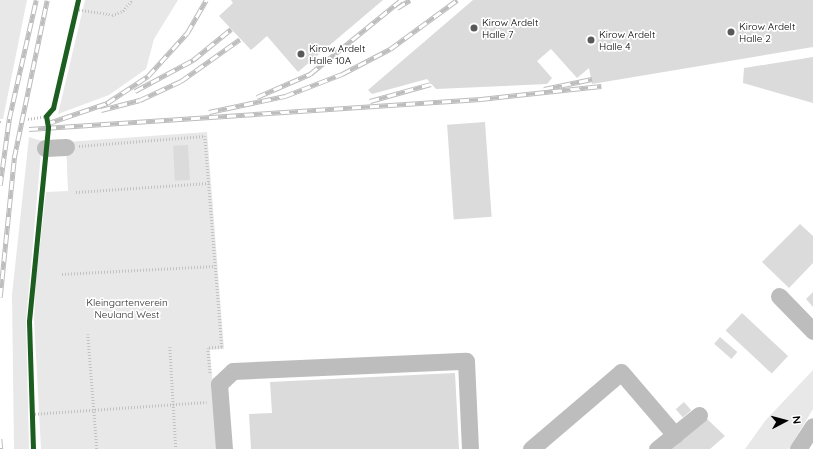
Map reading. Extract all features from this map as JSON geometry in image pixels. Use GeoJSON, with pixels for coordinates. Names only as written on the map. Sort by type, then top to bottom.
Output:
{"type":"FeatureCollection","features":[{"type":"Feature","properties":{"kind":"street"},"geometry":{"type":"LineString","coordinates":[[45,148],[66,147]]}},
{"type":"Feature","properties":{"kind":"street"},"geometry":{"type":"LineString","coordinates":[[779,296],[813,331]]}},
{"type":"Feature","properties":{"kind":"street"},"geometry":{"type":"LineString","coordinates":[[224,449],[219,384],[233,372],[466,361],[470,449]]}},
{"type":"Feature","properties":{"kind":"street"},"geometry":{"type":"LineString","coordinates":[[532,449],[621,372],[675,435]]}},
{"type":"Feature","properties":{"kind":"street"},"geometry":{"type":"LineString","coordinates":[[658,449],[698,415]]}},
{"type":"Feature","properties":{"kind":"street"},"geometry":{"type":"LineString","coordinates":[[798,449],[813,426]]}},
{"type":"Feature","properties":{"kind":"path"},"geometry":{"type":"LineString","coordinates":[[76,9],[112,14],[123,11],[132,0]]}},
{"type":"Feature","properties":{"kind":"path"},"geometry":{"type":"LineString","coordinates":[[28,120],[46,116]]}},
{"type":"Feature","properties":{"kind":"path"},"geometry":{"type":"LineString","coordinates":[[66,147],[205,136],[222,347],[208,348],[211,379]]}},
{"type":"Feature","properties":{"kind":"path"},"geometry":{"type":"LineString","coordinates":[[76,192],[209,183]]}},
{"type":"Feature","properties":{"kind":"path"},"geometry":{"type":"LineString","coordinates":[[62,274],[215,266]]}},
{"type":"Feature","properties":{"kind":"path"},"geometry":{"type":"LineString","coordinates":[[88,334],[96,449]]}},
{"type":"Feature","properties":{"kind":"path"},"geometry":{"type":"LineString","coordinates":[[170,347],[176,449]]}},
{"type":"Feature","properties":{"kind":"path"},"geometry":{"type":"LineString","coordinates":[[32,414],[213,402]]}},
{"type":"Feature","properties":{"kind":"green space"},"geometry":{"type":"Polygon","coordinates":[[[0,0],[27,0],[3,119],[0,119],[0,0]]]}},
{"type":"Feature","properties":{"kind":"green space"},"geometry":{"type":"Polygon","coordinates":[[[85,0],[178,0],[154,39],[146,69],[109,95],[58,114],[85,0]]]}},
{"type":"Feature","properties":{"kind":"green space","name":"Kleingartenverein Neuland West"},"geometry":{"type":"Polygon","coordinates":[[[207,132],[224,349],[210,350],[218,449],[41,449],[34,319],[36,280],[46,192],[68,191],[66,142],[207,132]]]}},
{"type":"Feature","properties":{"kind":"green space"},"geometry":{"type":"Polygon","coordinates":[[[29,137],[42,141],[26,321],[29,449],[14,449],[12,295],[29,137]]]}},
{"type":"Feature","properties":{"kind":"green space"},"geometry":{"type":"Polygon","coordinates":[[[813,370],[813,409],[789,449],[745,449],[765,421],[813,370]]]}},
{"type":"Feature","properties":{"kind":"building","name":"Kirow Ardelt Halle 10A"},"geometry":{"type":"Polygon","coordinates":[[[231,0],[383,0],[298,72],[267,36],[251,50],[219,16],[233,3],[231,0]]]}},
{"type":"Feature","properties":{"kind":"building"},"geometry":{"type":"Polygon","coordinates":[[[473,0],[813,0],[813,47],[592,84],[589,68],[577,78],[551,49],[537,61],[552,78],[547,84],[436,89],[427,79],[372,94],[368,90],[473,0]]]}},
{"type":"Feature","properties":{"kind":"building"},"geometry":{"type":"Polygon","coordinates":[[[813,57],[813,103],[743,83],[744,68],[813,57]]]}},
{"type":"Feature","properties":{"kind":"building"},"geometry":{"type":"Polygon","coordinates":[[[485,122],[492,217],[454,219],[447,125],[485,122]]]}},
{"type":"Feature","properties":{"kind":"building"},"geometry":{"type":"Polygon","coordinates":[[[188,145],[190,180],[175,181],[173,146],[188,145]]]}},
{"type":"Feature","properties":{"kind":"building"},"geometry":{"type":"Polygon","coordinates":[[[800,224],[813,236],[813,263],[789,288],[762,262],[800,224]]]}},
{"type":"Feature","properties":{"kind":"building"},"geometry":{"type":"Polygon","coordinates":[[[813,292],[813,307],[806,299],[813,292]]]}},
{"type":"Feature","properties":{"kind":"building"},"geometry":{"type":"Polygon","coordinates":[[[742,313],[788,356],[772,374],[726,331],[742,313]]]}},
{"type":"Feature","properties":{"kind":"building"},"geometry":{"type":"Polygon","coordinates":[[[720,337],[737,352],[731,359],[714,344],[720,337]]]}},
{"type":"Feature","properties":{"kind":"building"},"geometry":{"type":"Polygon","coordinates":[[[455,373],[459,449],[251,449],[249,414],[272,413],[270,382],[455,373]]]}},
{"type":"Feature","properties":{"kind":"building"},"geometry":{"type":"Polygon","coordinates":[[[684,402],[691,410],[683,418],[676,409],[684,402]]]}},
{"type":"Feature","properties":{"kind":"building"},"geometry":{"type":"Polygon","coordinates":[[[706,418],[725,436],[710,449],[660,449],[706,418]]]}},
{"type":"Feature","properties":{"kind":"railway"},"geometry":{"type":"LineString","coordinates":[[0,185],[9,119],[36,0]]}},
{"type":"Feature","properties":{"kind":"railway"},"geometry":{"type":"LineString","coordinates":[[0,297],[14,158],[47,0]]}},
{"type":"Feature","properties":{"kind":"railway"},"geometry":{"type":"LineString","coordinates":[[46,124],[107,103],[148,76],[187,33],[206,0]]}},
{"type":"Feature","properties":{"kind":"railway"},"geometry":{"type":"LineString","coordinates":[[257,97],[310,74],[401,0]]}},
{"type":"Feature","properties":{"kind":"railway"},"geometry":{"type":"LineString","coordinates":[[397,8],[410,0]]}},
{"type":"Feature","properties":{"kind":"railway"},"geometry":{"type":"LineString","coordinates":[[209,112],[285,96],[342,74],[390,49],[457,0]]}},
{"type":"Feature","properties":{"kind":"railway"},"geometry":{"type":"LineString","coordinates":[[135,91],[193,60],[231,29]]}},
{"type":"Feature","properties":{"kind":"railway"},"geometry":{"type":"LineString","coordinates":[[101,110],[140,100],[181,81],[240,39]]}},
{"type":"Feature","properties":{"kind":"railway"},"geometry":{"type":"LineString","coordinates":[[544,89],[592,79]]}},
{"type":"Feature","properties":{"kind":"railway"},"geometry":{"type":"LineString","coordinates":[[370,101],[431,84]]}},
{"type":"Feature","properties":{"kind":"railway"},"geometry":{"type":"LineString","coordinates":[[29,129],[481,99],[601,86]]}},
{"type":"Feature","properties":{"kind":"railway"},"geometry":{"type":"LineString","coordinates":[[0,439],[1,449]]}},
{"type":"Feature","properties":{"kind":"cycle path"},"geometry":{"type":"LineString","coordinates":[[33,449],[29,321],[48,127],[46,116],[53,108],[78,0]]}},
{"type":"Feature","properties":{"kind":"place","name":"Kirow Ardelt Halle 7"},"geometry":{"type":"Point","coordinates":[474,28]}},
{"type":"Feature","properties":{"kind":"place","name":"Kirow Ardelt Halle 2"},"geometry":{"type":"Point","coordinates":[731,32]}},
{"type":"Feature","properties":{"kind":"place","name":"Kirow Ardelt Halle 4"},"geometry":{"type":"Point","coordinates":[591,40]}},
{"type":"Feature","properties":{"kind":"place","name":"Kirow Ardelt Halle 10A"},"geometry":{"type":"Point","coordinates":[301,54]}}]}
